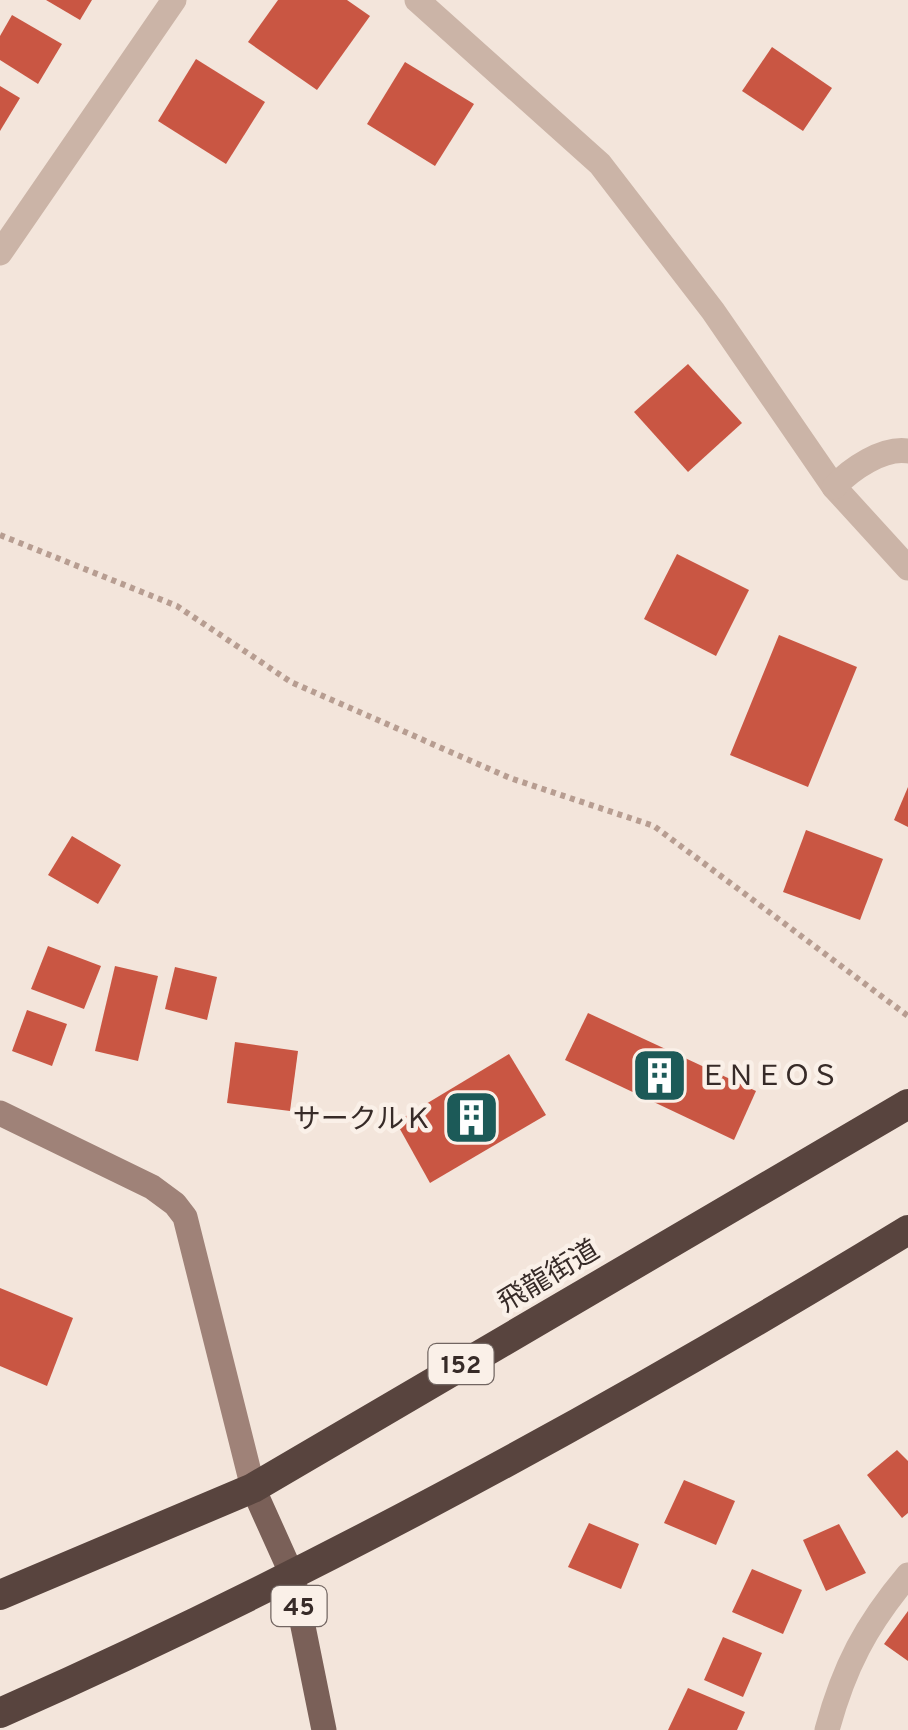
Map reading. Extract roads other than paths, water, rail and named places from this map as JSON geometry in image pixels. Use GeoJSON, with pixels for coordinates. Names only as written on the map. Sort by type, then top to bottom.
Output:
{"type":"FeatureCollection","features":[{"type":"Feature","properties":{"kind":"highway","name":"飛龍街道"},"geometry":{"type":"LineString","coordinates":[[0,1595],[253,1488],[908,1104]]}},
{"type":"Feature","properties":{"kind":"highway"},"geometry":{"type":"LineString","coordinates":[[0,1713],[160,1642],[435,1502],[757,1322],[908,1230]]}},
{"type":"Feature","properties":{"kind":"main road","name":"45"},"geometry":{"type":"LineString","coordinates":[[253,1488],[294,1577],[324,1730]]}},
{"type":"Feature","properties":{"kind":"street"},"geometry":{"type":"LineString","coordinates":[[0,253],[174,0]]}},
{"type":"Feature","properties":{"kind":"street"},"geometry":{"type":"LineString","coordinates":[[417,0],[600,164],[714,311],[834,487],[908,568]]}},
{"type":"Feature","properties":{"kind":"street"},"geometry":{"type":"LineString","coordinates":[[834,487],[845,475],[893,448],[908,451]]}},
{"type":"Feature","properties":{"kind":"street"},"geometry":{"type":"LineString","coordinates":[[0,1112],[152,1187],[175,1204],[185,1218],[253,1488]]}},
{"type":"Feature","properties":{"kind":"street"},"geometry":{"type":"LineString","coordinates":[[827,1730],[852,1655],[881,1607],[908,1574]]}},
{"type":"Feature","properties":{"kind":"place","name":"ＥＮＥＯＳ"},"geometry":{"type":"Point","coordinates":[660,1075]}},
{"type":"Feature","properties":{"kind":"place","name":"サークルＫ"},"geometry":{"type":"Point","coordinates":[471,1118]}}]}
